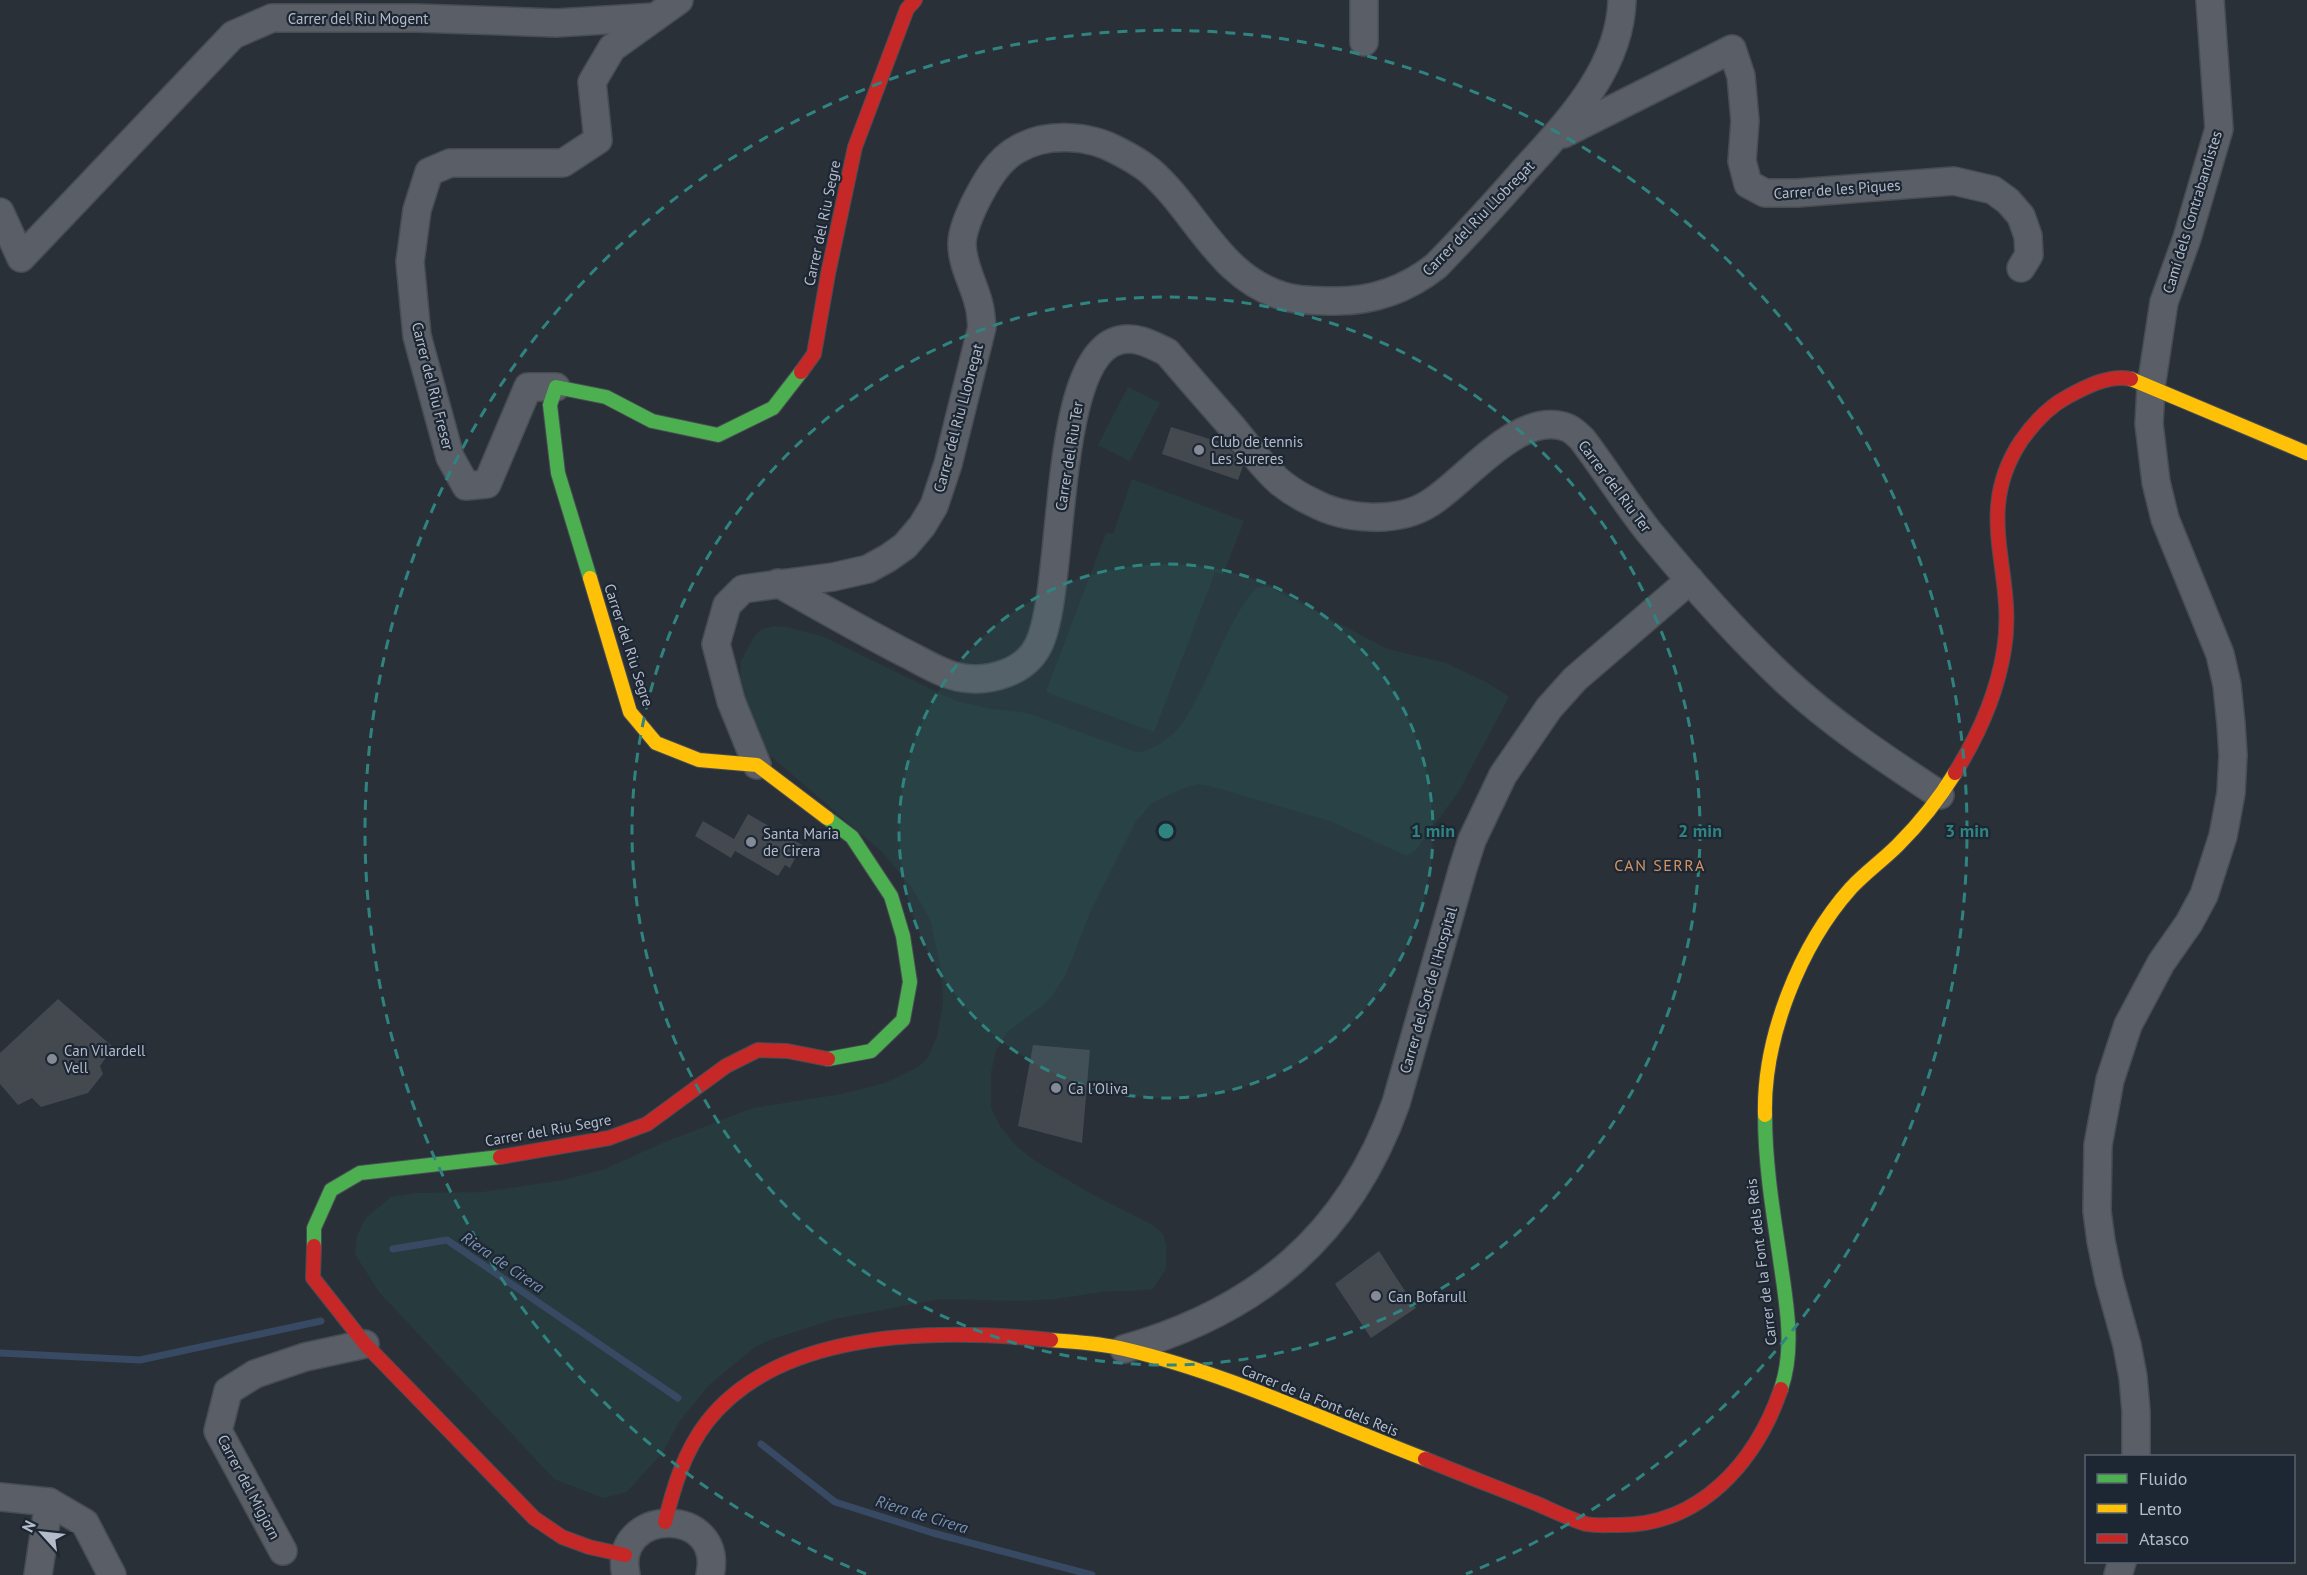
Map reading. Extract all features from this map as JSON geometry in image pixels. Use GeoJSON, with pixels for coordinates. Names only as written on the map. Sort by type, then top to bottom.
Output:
{"type":"FeatureCollection","features":[{"type":"Feature","properties":{"kind":"street"},"geometry":{"type":"LineString","coordinates":[[656,17],[679,0]]}},
{"type":"Feature","properties":{"kind":"street","name":"Carrer del Riu Segre"},"geometry":{"type":"LineString","coordinates":[[626,1565],[562,1537],[534,1518],[365,1344],[313,1278],[314,1228],[331,1191],[360,1173],[513,1156],[609,1138],[646,1124],[726,1066],[758,1050],[787,1051],[826,1059],[862,1052],[871,1050],[903,1020],[910,982],[903,936],[891,896],[852,837],[757,765],[699,760],[656,743],[630,712],[558,473],[550,405],[556,387],[606,397],[652,421],[718,435],[773,408],[814,354],[828,274],[855,147],[907,9],[915,0]]}},
{"type":"Feature","properties":{"kind":"street"},"geometry":{"type":"LineString","coordinates":[[1364,0],[1364,42]]}},
{"type":"Feature","properties":{"kind":"street","name":"Carrer del Riu Llobregat"},"geometry":{"type":"LineString","coordinates":[[757,765],[730,701],[716,644],[727,605],[743,589],[833,577],[868,569],[905,546],[922,526],[934,506],[948,465],[982,327],[979,305],[965,262],[962,242],[968,218],[983,188],[1001,162],[1018,148],[1058,138],[1081,139],[1103,144],[1148,169],[1169,190],[1232,267],[1251,281],[1286,297],[1310,301],[1351,301],[1397,290],[1418,280],[1436,266],[1581,106],[1614,46],[1621,23],[1622,0]]}},
{"type":"Feature","properties":{"kind":"street","name":"Camí dels Contrabandistes"},"geometry":{"type":"LineString","coordinates":[[2136,1455],[2133,1377],[2127,1345],[2109,1280],[2097,1211],[2098,1145],[2110,1080],[2128,1025],[2161,963],[2189,923],[2204,895],[2216,861],[2228,813],[2233,755],[2227,685],[2220,654],[2193,584],[2176,551],[2165,519],[2156,482],[2149,424],[2151,387],[2164,302],[2187,238],[2219,129],[2210,0]]}},
{"type":"Feature","properties":{"kind":"street","name":"Carrer del Riu Mogent"},"geometry":{"type":"LineString","coordinates":[[0,212],[21,258],[233,35],[272,18],[461,10],[556,23],[656,17]]}},
{"type":"Feature","properties":{"kind":"street","name":"Carrer del Riu Freser"},"geometry":{"type":"LineString","coordinates":[[556,387],[528,387],[487,484],[466,486],[450,457],[417,336],[410,262],[417,210],[429,172],[450,163],[563,163],[598,140],[592,82],[612,48],[656,17]]}},
{"type":"Feature","properties":{"kind":"street","name":"Carrer de les Piques"},"geometry":{"type":"LineString","coordinates":[[1551,140],[1732,50],[1742,76],[1745,121],[1742,161],[1748,184],[1765,193],[1797,193],[1954,181],[1977,185],[1993,190],[2008,201],[2021,216],[2028,236],[2029,255],[2021,268]]}},
{"type":"Feature","properties":{"kind":"street","name":"Carrer del Riu Ter"},"geometry":{"type":"LineString","coordinates":[[778,583],[870,636],[939,670],[963,678],[986,678],[1007,673],[1025,663],[1038,647],[1047,619],[1066,458],[1076,402],[1089,372],[1106,346],[1119,340],[1135,339],[1150,343],[1167,352],[1280,482],[1314,504],[1346,515],[1373,517],[1399,515],[1428,505],[1452,488],[1497,447],[1521,433],[1538,426],[1554,424],[1569,429],[1582,439],[1648,531],[1747,643],[1788,683],[1865,745],[1940,795]]}},
{"type":"Feature","properties":{"kind":"street","name":"Carrer de la Font dels Reis"},"geometry":{"type":"LineString","coordinates":[[665,1522],[670,1493],[679,1468],[704,1425],[721,1405],[739,1390],[780,1364],[824,1350],[861,1342],[919,1337],[1019,1336],[1124,1349],[1223,1379],[1587,1524],[1620,1526],[1651,1524],[1675,1517],[1699,1503],[1723,1483],[1758,1439],[1772,1413],[1789,1357],[1788,1323],[1764,1139],[1764,1100],[1768,1066],[1783,1008],[1827,920],[1848,892],[1900,843],[1940,795],[1973,742],[1991,700],[2002,660],[2007,625],[2006,592],[1996,519],[1999,490],[2007,466],[2034,424],[2073,392],[2094,383],[2124,376],[2307,453]]}},
{"type":"Feature","properties":{"kind":"street","name":"Carrer del Sot de l'Hospital"},"geometry":{"type":"LineString","coordinates":[[1124,1349],[1157,1340],[1190,1326],[1263,1285],[1303,1254],[1346,1205],[1384,1137],[1396,1103],[1472,840],[1503,776],[1543,716],[1575,679],[1690,580]]}},
{"type":"Feature","properties":{"kind":"street","name":"Carrer del Migjorn"},"geometry":{"type":"LineString","coordinates":[[283,1551],[218,1431],[228,1391],[255,1374],[305,1357],[365,1344]]}},
{"type":"Feature","properties":{"kind":"street"},"geometry":{"type":"LineString","coordinates":[[0,1497],[49,1502],[85,1523],[112,1575]]}},
{"type":"Feature","properties":{"kind":"street"},"geometry":{"type":"LineString","coordinates":[[38,1575],[49,1502]]}},
{"type":"Feature","properties":{"kind":"street"},"geometry":{"type":"LineString","coordinates":[[626,1565],[633,1539],[639,1532],[652,1525],[665,1522],[687,1526],[703,1539],[711,1561],[710,1575]]}},
{"type":"Feature","properties":{"kind":"green space"},"geometry":{"type":"Polygon","coordinates":[[[1128,387],[1160,403],[1130,461],[1098,445],[1128,387]]]}},
{"type":"Feature","properties":{"kind":"green space"},"geometry":{"type":"Polygon","coordinates":[[[1132,479],[1244,521],[1223,575],[1215,572],[1154,732],[1046,692],[1106,533],[1113,534],[1132,479]]]}},
{"type":"Feature","properties":{"kind":"green space"},"geometry":{"type":"Polygon","coordinates":[[[1267,586],[1388,649],[1446,663],[1488,683],[1509,697],[1459,791],[1416,850],[1407,856],[1330,821],[1210,786],[1198,784],[1186,787],[1151,804],[1136,821],[1091,910],[1066,974],[1052,996],[1043,1005],[1007,1032],[996,1051],[991,1073],[991,1108],[1000,1126],[1017,1147],[1037,1162],[1090,1193],[1153,1225],[1163,1234],[1166,1245],[1166,1269],[1153,1289],[1109,1291],[1056,1299],[1023,1301],[940,1299],[835,1319],[755,1347],[709,1385],[679,1422],[663,1452],[627,1492],[603,1498],[554,1479],[379,1292],[355,1254],[357,1235],[366,1218],[391,1197],[415,1193],[482,1192],[564,1180],[605,1169],[662,1143],[753,1108],[841,1094],[885,1083],[918,1067],[927,1059],[937,1037],[943,1002],[941,969],[930,919],[912,888],[883,853],[765,751],[739,689],[741,661],[754,637],[762,629],[774,626],[822,636],[956,701],[991,709],[1027,713],[1135,752],[1157,746],[1182,724],[1235,618],[1256,588],[1267,586]]]}},
{"type":"Feature","properties":{"kind":"building","name":"Club de tennis Les Sureres"},"geometry":{"type":"Polygon","coordinates":[[[1171,427],[1226,444],[1243,466],[1238,480],[1162,454],[1171,427]]]}},
{"type":"Feature","properties":{"kind":"building","name":"Santa Maria de Cirera"},"geometry":{"type":"Polygon","coordinates":[[[748,814],[802,845],[790,868],[785,865],[778,876],[735,851],[731,858],[695,836],[703,821],[734,839],[748,814]]]}},
{"type":"Feature","properties":{"kind":"building","name":"Can Vilardell Vell"},"geometry":{"type":"Polygon","coordinates":[[[58,999],[113,1047],[100,1066],[103,1074],[88,1093],[41,1107],[32,1098],[18,1105],[0,1084],[0,1053],[58,999]]]}},
{"type":"Feature","properties":{"kind":"building","name":"Ca l'Oliva"},"geometry":{"type":"Polygon","coordinates":[[[1033,1045],[1090,1050],[1082,1143],[1018,1126],[1033,1045]]]}},
{"type":"Feature","properties":{"kind":"building","name":"Can Bofarull"},"geometry":{"type":"Polygon","coordinates":[[[1379,1251],[1416,1308],[1371,1338],[1335,1284],[1379,1251]]]}},
{"type":"Feature","properties":{"kind":"waterway","name":"Riera de Cirera"},"geometry":{"type":"LineString","coordinates":[[393,1249],[447,1240],[678,1398]]}},
{"type":"Feature","properties":{"kind":"waterway","name":"Riera de Cirera"},"geometry":{"type":"LineString","coordinates":[[0,1353],[140,1360],[321,1321]]}},
{"type":"Feature","properties":{"kind":"waterway","name":"Riera de Cirera"},"geometry":{"type":"LineString","coordinates":[[761,1444],[835,1502],[933,1533],[1092,1575]]}},
{"type":"Feature","properties":{"kind":"traffic: fast"},"geometry":{"type":"LineString","coordinates":[[590,578],[558,473],[550,405],[556,387],[606,397],[652,421],[718,435],[773,408],[801,372]]}},
{"type":"Feature","properties":{"kind":"traffic: fast"},"geometry":{"type":"LineString","coordinates":[[827,818],[852,837],[891,896],[903,936],[910,982],[903,1020],[871,1051],[828,1059]]}},
{"type":"Feature","properties":{"kind":"traffic: fast"},"geometry":{"type":"LineString","coordinates":[[1765,1115],[1769,1184],[1789,1338],[1781,1389]]}},
{"type":"Feature","properties":{"kind":"traffic: fast"},"geometry":{"type":"LineString","coordinates":[[314,1246],[314,1228],[331,1190],[360,1173],[500,1157]]}},
{"type":"Feature","properties":{"kind":"traffic: slow"},"geometry":{"type":"LineString","coordinates":[[2131,379],[2307,453]]}},
{"type":"Feature","properties":{"kind":"traffic: slow"},"geometry":{"type":"LineString","coordinates":[[590,578],[630,712],[656,743],[699,760],[757,765],[827,818]]}},
{"type":"Feature","properties":{"kind":"traffic: slow"},"geometry":{"type":"LineString","coordinates":[[1765,1115],[1770,1055],[1778,1024],[1788,994],[1816,937],[1851,888],[1914,828],[1955,773]]}},
{"type":"Feature","properties":{"kind":"traffic: slow"},"geometry":{"type":"LineString","coordinates":[[1051,1340],[1115,1347],[1201,1371],[1425,1459]]}},
{"type":"Feature","properties":{"kind":"traffic: jam"},"geometry":{"type":"LineString","coordinates":[[801,372],[814,354],[828,274],[855,147],[907,9],[915,0]]}},
{"type":"Feature","properties":{"kind":"traffic: jam"},"geometry":{"type":"LineString","coordinates":[[1955,773],[1985,714],[1997,683],[2004,650],[2005,595],[1998,519],[2000,494],[2007,468],[2021,441],[2041,416],[2053,406],[2098,382],[2115,378],[2131,379]]}},
{"type":"Feature","properties":{"kind":"traffic: jam"},"geometry":{"type":"LineString","coordinates":[[500,1157],[609,1138],[647,1124],[726,1066],[758,1050],[787,1051],[828,1059]]}},
{"type":"Feature","properties":{"kind":"traffic: jam"},"geometry":{"type":"LineString","coordinates":[[314,1246],[313,1278],[365,1344],[534,1518],[562,1537],[589,1547],[625,1555]]}},
{"type":"Feature","properties":{"kind":"traffic: jam"},"geometry":{"type":"LineString","coordinates":[[665,1522],[681,1470],[699,1433],[739,1391],[777,1368],[820,1351],[866,1341],[914,1336],[1008,1336],[1051,1340]]}},
{"type":"Feature","properties":{"kind":"traffic: jam"},"geometry":{"type":"LineString","coordinates":[[1425,1459],[1586,1524],[1618,1525],[1648,1522],[1675,1514],[1699,1502],[1721,1485],[1757,1441],[1781,1389]]}},
{"type":"Feature","properties":{"kind":"place","name":"Club de tennis Les Sureres"},"geometry":{"type":"Point","coordinates":[1199,450]}},
{"type":"Feature","properties":{"kind":"place","name":"Santa Maria de Cirera"},"geometry":{"type":"Point","coordinates":[751,842]}},
{"type":"Feature","properties":{"kind":"place","name":"Can Vilardell Vell"},"geometry":{"type":"Point","coordinates":[52,1059]}},
{"type":"Feature","properties":{"kind":"place","name":"Ca l'Oliva"},"geometry":{"type":"Point","coordinates":[1056,1088]}},
{"type":"Feature","properties":{"kind":"place","name":"Can Bofarull"},"geometry":{"type":"Point","coordinates":[1376,1296]}},
{"type":"Feature","properties":{"kind":"district","name":"CAN SERRA"},"geometry":{"type":"Point","coordinates":[1660,865]}}]}
